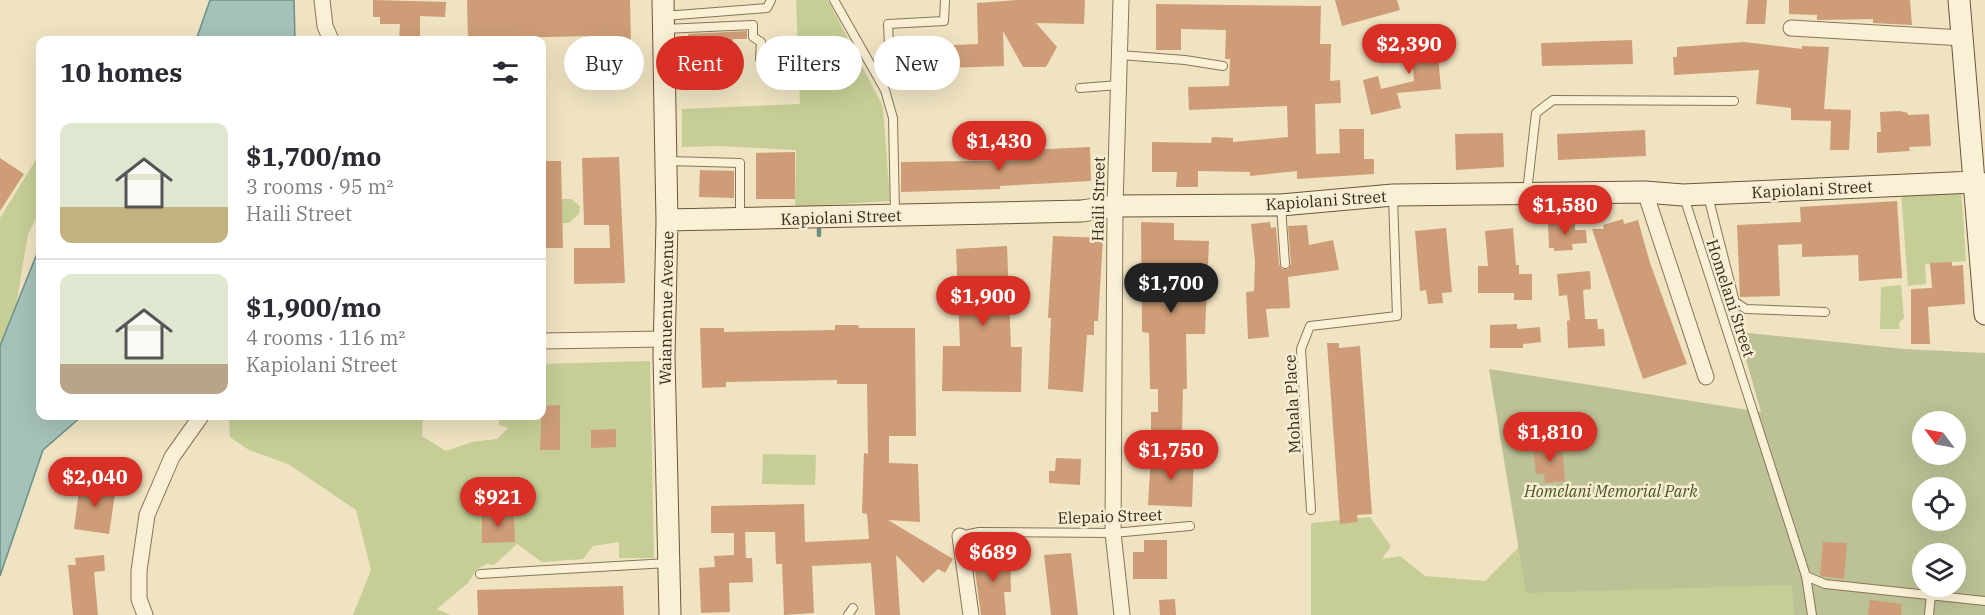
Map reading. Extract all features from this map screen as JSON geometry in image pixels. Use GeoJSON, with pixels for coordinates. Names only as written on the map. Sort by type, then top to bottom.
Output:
{"type":"FeatureCollection","features":[{"type":"Feature","properties":{"kind":"street"},"geometry":{"type":"LineString","coordinates":[[322,0],[325,26],[329,36]]}},
{"type":"Feature","properties":{"kind":"street","name":"Haili Street"},"geometry":{"type":"LineString","coordinates":[[1121,0],[1115,206],[1113,533],[1122,615]]}},
{"type":"Feature","properties":{"kind":"street"},"geometry":{"type":"LineString","coordinates":[[1959,0],[1979,183],[1985,314]]}},
{"type":"Feature","properties":{"kind":"street","name":"Waianuenue Avenue"},"geometry":{"type":"LineString","coordinates":[[663,15],[668,220],[664,339],[670,615]]}},
{"type":"Feature","properties":{"kind":"street"},"geometry":{"type":"LineString","coordinates":[[1791,28],[1963,38]]}},
{"type":"Feature","properties":{"kind":"street","name":"Kapiolani Street"},"geometry":{"type":"LineString","coordinates":[[668,220],[1082,211],[1115,206],[1281,205],[1393,195],[1645,192],[1683,195],[1979,183]]}},
{"type":"Feature","properties":{"kind":"street"},"geometry":{"type":"LineString","coordinates":[[1645,192],[1706,377]]}},
{"type":"Feature","properties":{"kind":"street"},"geometry":{"type":"LineString","coordinates":[[546,341],[664,339]]}},
{"type":"Feature","properties":{"kind":"street"},"geometry":{"type":"LineString","coordinates":[[145,615],[139,599],[139,571],[147,515],[172,457],[198,420]]}},
{"type":"Feature","properties":{"kind":"street"},"geometry":{"type":"LineString","coordinates":[[960,536],[971,615]]}},
{"type":"Feature","properties":{"kind":"lane"},"geometry":{"type":"LineString","coordinates":[[663,15],[767,8],[771,0]]}},
{"type":"Feature","properties":{"kind":"lane"},"geometry":{"type":"LineString","coordinates":[[834,0],[885,90],[893,118],[895,215]]}},
{"type":"Feature","properties":{"kind":"lane"},"geometry":{"type":"LineString","coordinates":[[889,36],[888,24],[944,21],[945,0]]}},
{"type":"Feature","properties":{"kind":"lane"},"geometry":{"type":"LineString","coordinates":[[663,15],[753,25],[753,37],[756,39]]}},
{"type":"Feature","properties":{"kind":"lane"},"geometry":{"type":"LineString","coordinates":[[1120,55],[1185,60],[1223,66]]}},
{"type":"Feature","properties":{"kind":"lane"},"geometry":{"type":"LineString","coordinates":[[1080,88],[1119,85]]}},
{"type":"Feature","properties":{"kind":"lane"},"geometry":{"type":"LineString","coordinates":[[1527,194],[1536,113],[1553,100],[1734,101]]}},
{"type":"Feature","properties":{"kind":"lane"},"geometry":{"type":"LineString","coordinates":[[665,161],[740,163],[740,219]]}},
{"type":"Feature","properties":{"kind":"lane"},"geometry":{"type":"LineString","coordinates":[[1708,194],[1736,302],[1746,309],[1825,312]]}},
{"type":"Feature","properties":{"kind":"lane","name":"Mohala Place"},"geometry":{"type":"LineString","coordinates":[[1311,510],[1301,349],[1310,326],[1397,316],[1393,195]]}},
{"type":"Feature","properties":{"kind":"lane","name":"Homelani Street"},"geometry":{"type":"LineString","coordinates":[[1683,195],[1806,576],[1812,615]]}},
{"type":"Feature","properties":{"kind":"lane"},"geometry":{"type":"LineString","coordinates":[[1281,205],[1285,264]]}},
{"type":"Feature","properties":{"kind":"lane","name":"Elepaio Street"},"geometry":{"type":"LineString","coordinates":[[960,536],[980,532],[1113,533],[1190,526]]}},
{"type":"Feature","properties":{"kind":"lane"},"geometry":{"type":"LineString","coordinates":[[480,574],[669,563]]}},
{"type":"Feature","properties":{"kind":"lane"},"geometry":{"type":"LineString","coordinates":[[1806,576],[1826,584],[1912,593]]}},
{"type":"Feature","properties":{"kind":"lane"},"geometry":{"type":"LineString","coordinates":[[1929,615],[1931,597]]}},
{"type":"Feature","properties":{"kind":"lane"},"geometry":{"type":"LineString","coordinates":[[1949,597],[1985,601]]}},
{"type":"Feature","properties":{"kind":"green space"},"geometry":{"type":"Polygon","coordinates":[[[796,0],[828,0],[847,36],[797,36],[796,0]]]}},
{"type":"Feature","properties":{"kind":"green space"},"geometry":{"type":"Polygon","coordinates":[[[862,66],[883,107],[890,201],[795,207],[796,150],[720,146],[682,147],[682,109],[800,104],[799,90],[862,90],[862,66]]]}},
{"type":"Feature","properties":{"kind":"green space"},"geometry":{"type":"Polygon","coordinates":[[[36,160],[36,219],[28,234],[16,306],[0,346],[0,218],[36,160]]]}},
{"type":"Feature","properties":{"kind":"green space"},"geometry":{"type":"Polygon","coordinates":[[[1961,187],[1966,261],[1925,264],[1926,284],[1908,286],[1901,191],[1961,187]]]}},
{"type":"Feature","properties":{"kind":"green space"},"geometry":{"type":"Polygon","coordinates":[[[562,199],[572,199],[580,207],[579,214],[569,223],[562,223],[562,199]]]}},
{"type":"Feature","properties":{"kind":"green space"},"geometry":{"type":"Polygon","coordinates":[[[1901,285],[1904,318],[1899,323],[1900,329],[1880,329],[1881,287],[1901,285]]]}},
{"type":"Feature","properties":{"kind":"green space","name":"Homelani Memorial Park"},"geometry":{"type":"Polygon","coordinates":[[[1738,332],[1905,349],[1985,353],[1985,615],[1794,615],[1791,585],[1526,593],[1489,369],[1761,412],[1738,332]]]}},
{"type":"Feature","properties":{"kind":"green space"},"geometry":{"type":"Polygon","coordinates":[[[650,361],[654,558],[619,558],[619,542],[593,546],[583,559],[542,562],[517,544],[494,565],[487,564],[477,569],[468,583],[437,609],[450,615],[353,615],[371,570],[356,510],[288,464],[249,450],[230,437],[229,420],[423,420],[422,436],[446,451],[472,442],[497,439],[508,428],[499,425],[499,420],[546,420],[546,364],[650,361]]]}},
{"type":"Feature","properties":{"kind":"green space"},"geometry":{"type":"Polygon","coordinates":[[[763,454],[816,455],[815,485],[762,484],[763,454]]]}},
{"type":"Feature","properties":{"kind":"green space"},"geometry":{"type":"Polygon","coordinates":[[[1370,517],[1391,546],[1382,559],[1400,556],[1425,576],[1485,581],[1529,537],[1791,585],[1794,615],[1311,615],[1311,523],[1370,517]]]}},
{"type":"Feature","properties":{"kind":"water"},"geometry":{"type":"Polygon","coordinates":[[[210,0],[294,0],[295,36],[197,36],[210,0]]]}},
{"type":"Feature","properties":{"kind":"water"},"geometry":{"type":"Polygon","coordinates":[[[36,256],[36,420],[77,420],[43,450],[0,576],[0,346],[36,256]]]}},
{"type":"Feature","properties":{"kind":"building"},"geometry":{"type":"Polygon","coordinates":[[[373,0],[446,2],[445,17],[420,16],[420,36],[399,36],[400,24],[380,24],[380,17],[373,17],[373,0]]]}},
{"type":"Feature","properties":{"kind":"building"},"geometry":{"type":"Polygon","coordinates":[[[467,0],[630,0],[631,36],[468,36],[467,0]]]}},
{"type":"Feature","properties":{"kind":"building"},"geometry":{"type":"Polygon","coordinates":[[[1017,0],[1085,0],[1084,24],[1036,23],[1057,47],[1046,67],[1023,67],[1003,31],[1004,66],[960,68],[960,45],[978,44],[977,3],[1017,0]]]}},
{"type":"Feature","properties":{"kind":"building"},"geometry":{"type":"Polygon","coordinates":[[[1335,0],[1397,0],[1400,10],[1342,26],[1335,0]]]}},
{"type":"Feature","properties":{"kind":"building"},"geometry":{"type":"Polygon","coordinates":[[[1748,0],[1767,0],[1765,24],[1746,24],[1748,0]]]}},
{"type":"Feature","properties":{"kind":"building"},"geometry":{"type":"Polygon","coordinates":[[[1789,0],[1910,0],[1912,25],[1873,23],[1873,19],[1817,20],[1817,15],[1789,14],[1789,0]]]}},
{"type":"Feature","properties":{"kind":"building"},"geometry":{"type":"Polygon","coordinates":[[[1156,4],[1321,6],[1320,44],[1331,44],[1330,81],[1340,80],[1341,103],[1315,104],[1316,154],[1340,153],[1339,129],[1364,129],[1364,159],[1374,159],[1374,174],[1297,179],[1297,171],[1250,176],[1250,172],[1198,171],[1198,187],[1176,187],[1177,172],[1152,172],[1152,142],[1211,143],[1212,137],[1233,138],[1233,142],[1288,137],[1287,106],[1189,110],[1188,87],[1229,86],[1230,59],[1225,59],[1226,30],[1181,29],[1181,50],[1156,50],[1156,4]]]}},
{"type":"Feature","properties":{"kind":"building"},"geometry":{"type":"Polygon","coordinates":[[[747,31],[747,39],[744,39],[744,36],[688,36],[688,34],[747,31]]]}},
{"type":"Feature","properties":{"kind":"building"},"geometry":{"type":"Polygon","coordinates":[[[1436,31],[1441,89],[1397,93],[1401,108],[1371,115],[1363,80],[1378,76],[1381,89],[1414,81],[1410,33],[1436,31]]]}},
{"type":"Feature","properties":{"kind":"building"},"geometry":{"type":"Polygon","coordinates":[[[1632,40],[1633,64],[1542,66],[1541,43],[1632,40]]]}},
{"type":"Feature","properties":{"kind":"building"},"geometry":{"type":"Polygon","coordinates":[[[1744,42],[1802,49],[1802,46],[1829,47],[1824,109],[1851,110],[1849,150],[1830,150],[1831,121],[1791,120],[1791,108],[1756,104],[1759,70],[1674,75],[1673,57],[1677,57],[1677,47],[1744,42]]]}},
{"type":"Feature","properties":{"kind":"building"},"geometry":{"type":"Polygon","coordinates":[[[1900,111],[1908,115],[1929,114],[1931,146],[1909,147],[1910,151],[1877,153],[1877,132],[1881,132],[1880,112],[1900,111]]]}},
{"type":"Feature","properties":{"kind":"building"},"geometry":{"type":"Polygon","coordinates":[[[1645,130],[1646,156],[1558,160],[1557,134],[1645,130]]]}},
{"type":"Feature","properties":{"kind":"building"},"geometry":{"type":"Polygon","coordinates":[[[1503,133],[1504,167],[1456,170],[1455,134],[1503,133]]]}},
{"type":"Feature","properties":{"kind":"building"},"geometry":{"type":"Polygon","coordinates":[[[1090,147],[1091,181],[1000,186],[1000,189],[901,192],[901,162],[1028,160],[1028,150],[1090,147]]]}},
{"type":"Feature","properties":{"kind":"building"},"geometry":{"type":"Polygon","coordinates":[[[795,152],[795,199],[756,199],[756,153],[795,152]]]}},
{"type":"Feature","properties":{"kind":"building"},"geometry":{"type":"Polygon","coordinates":[[[619,157],[625,283],[574,284],[574,248],[610,248],[609,225],[584,225],[582,158],[619,157]]]}},
{"type":"Feature","properties":{"kind":"building"},"geometry":{"type":"Polygon","coordinates":[[[0,158],[24,174],[0,211],[0,158]]]}},
{"type":"Feature","properties":{"kind":"building"},"geometry":{"type":"Polygon","coordinates":[[[546,161],[561,161],[563,248],[546,248],[546,161]]]}},
{"type":"Feature","properties":{"kind":"building"},"geometry":{"type":"Polygon","coordinates":[[[700,170],[734,171],[734,198],[699,197],[700,170]]]}},
{"type":"Feature","properties":{"kind":"building"},"geometry":{"type":"Polygon","coordinates":[[[1897,201],[1902,278],[1859,281],[1858,255],[1802,257],[1802,244],[1778,245],[1780,296],[1740,297],[1737,225],[1801,222],[1800,207],[1897,201]]]}},
{"type":"Feature","properties":{"kind":"building"},"geometry":{"type":"Polygon","coordinates":[[[1623,219],[1624,224],[1638,220],[1650,263],[1687,364],[1643,379],[1592,229],[1604,229],[1603,225],[1623,219]]]}},
{"type":"Feature","properties":{"kind":"building"},"geometry":{"type":"Polygon","coordinates":[[[1141,222],[1174,223],[1174,240],[1209,241],[1205,334],[1186,334],[1187,389],[1183,389],[1182,433],[1151,433],[1151,412],[1158,412],[1158,389],[1150,389],[1149,333],[1142,332],[1141,222]]]}},
{"type":"Feature","properties":{"kind":"building"},"geometry":{"type":"Polygon","coordinates":[[[1270,222],[1271,228],[1276,227],[1279,264],[1282,269],[1288,269],[1291,264],[1288,226],[1307,225],[1309,245],[1333,240],[1339,270],[1288,277],[1290,308],[1266,309],[1269,337],[1248,339],[1246,292],[1254,291],[1255,261],[1251,224],[1270,222]]]}},
{"type":"Feature","properties":{"kind":"building"},"geometry":{"type":"Polygon","coordinates":[[[1575,222],[1575,230],[1586,230],[1587,243],[1572,244],[1573,250],[1554,251],[1554,248],[1549,248],[1548,223],[1575,222]]]}},
{"type":"Feature","properties":{"kind":"building"},"geometry":{"type":"Polygon","coordinates":[[[1446,228],[1452,292],[1442,293],[1443,303],[1428,304],[1426,290],[1420,291],[1415,231],[1446,228]]]}},
{"type":"Feature","properties":{"kind":"building"},"geometry":{"type":"Polygon","coordinates":[[[1513,228],[1516,265],[1519,265],[1519,274],[1532,274],[1532,300],[1514,300],[1514,293],[1478,293],[1478,266],[1488,266],[1485,231],[1513,228]]]}},
{"type":"Feature","properties":{"kind":"building"},"geometry":{"type":"Polygon","coordinates":[[[1053,236],[1103,238],[1098,321],[1094,321],[1094,335],[1087,335],[1083,392],[1048,389],[1051,318],[1048,318],[1053,236]]]}},
{"type":"Feature","properties":{"kind":"building"},"geometry":{"type":"Polygon","coordinates":[[[1007,246],[1011,347],[1022,347],[1021,392],[942,391],[943,346],[960,346],[956,249],[1007,246]]]}},
{"type":"Feature","properties":{"kind":"building"},"geometry":{"type":"Polygon","coordinates":[[[1952,262],[1952,266],[1963,265],[1965,304],[1928,307],[1930,344],[1911,344],[1911,289],[1932,288],[1930,263],[1952,262]]]}},
{"type":"Feature","properties":{"kind":"building"},"geometry":{"type":"Polygon","coordinates":[[[1590,271],[1591,289],[1583,290],[1585,319],[1597,319],[1598,329],[1604,329],[1605,346],[1568,348],[1567,321],[1570,320],[1567,295],[1559,296],[1557,274],[1590,271]]]}},
{"type":"Feature","properties":{"kind":"building"},"geometry":{"type":"Polygon","coordinates":[[[1517,324],[1517,329],[1540,327],[1541,342],[1523,344],[1523,348],[1490,348],[1490,325],[1517,324]]]}},
{"type":"Feature","properties":{"kind":"building"},"geometry":{"type":"Polygon","coordinates":[[[835,325],[858,325],[859,328],[915,328],[916,436],[889,436],[889,463],[918,464],[920,522],[888,520],[953,559],[945,573],[938,569],[923,583],[896,555],[900,615],[875,615],[871,563],[812,566],[814,613],[784,615],[782,564],[776,564],[775,532],[745,532],[746,558],[752,558],[753,582],[729,583],[730,612],[701,613],[699,568],[715,567],[714,556],[734,555],[734,533],[711,533],[711,506],[804,504],[805,542],[869,539],[867,514],[862,513],[864,453],[868,454],[867,384],[837,384],[837,380],[726,382],[726,387],[702,388],[700,328],[724,328],[724,332],[835,330],[835,325]]]}},
{"type":"Feature","properties":{"kind":"building"},"geometry":{"type":"Polygon","coordinates":[[[1327,343],[1339,343],[1339,348],[1360,346],[1372,514],[1357,515],[1358,522],[1340,524],[1327,343]]]}},
{"type":"Feature","properties":{"kind":"building"},"geometry":{"type":"Polygon","coordinates":[[[560,405],[560,450],[540,450],[541,420],[546,420],[546,406],[560,405]]]}},
{"type":"Feature","properties":{"kind":"building"},"geometry":{"type":"Polygon","coordinates":[[[616,429],[616,447],[591,448],[591,430],[616,429]]]}},
{"type":"Feature","properties":{"kind":"building"},"geometry":{"type":"Polygon","coordinates":[[[1562,444],[1565,481],[1545,483],[1544,474],[1536,474],[1533,447],[1562,444]]]}},
{"type":"Feature","properties":{"kind":"building"},"geometry":{"type":"Polygon","coordinates":[[[1151,454],[1194,456],[1192,507],[1148,505],[1151,454]]]}},
{"type":"Feature","properties":{"kind":"building"},"geometry":{"type":"Polygon","coordinates":[[[1056,458],[1081,459],[1080,485],[1049,483],[1049,471],[1055,471],[1056,458]]]}},
{"type":"Feature","properties":{"kind":"building"},"geometry":{"type":"Polygon","coordinates":[[[80,483],[116,488],[109,534],[74,529],[80,483]]]}},
{"type":"Feature","properties":{"kind":"building"},"geometry":{"type":"Polygon","coordinates":[[[482,514],[514,514],[515,542],[482,543],[482,514]]]}},
{"type":"Feature","properties":{"kind":"building"},"geometry":{"type":"Polygon","coordinates":[[[1144,540],[1167,540],[1167,579],[1133,579],[1133,552],[1144,552],[1144,540]]]}},
{"type":"Feature","properties":{"kind":"building"},"geometry":{"type":"Polygon","coordinates":[[[1823,542],[1847,543],[1844,579],[1820,576],[1823,542]]]}},
{"type":"Feature","properties":{"kind":"building"},"geometry":{"type":"Polygon","coordinates":[[[1071,553],[1078,615],[1051,615],[1044,555],[1071,553]]]}},
{"type":"Feature","properties":{"kind":"building"},"geometry":{"type":"Polygon","coordinates":[[[104,555],[105,571],[94,572],[98,615],[73,615],[68,565],[76,565],[75,558],[104,555]]]}},
{"type":"Feature","properties":{"kind":"building"},"geometry":{"type":"Polygon","coordinates":[[[1010,555],[1011,592],[1004,592],[1006,615],[981,615],[973,556],[1010,555]]]}},
{"type":"Feature","properties":{"kind":"building"},"geometry":{"type":"Polygon","coordinates":[[[623,586],[624,615],[478,615],[477,590],[623,586]]]}},
{"type":"Feature","properties":{"kind":"building"},"geometry":{"type":"Polygon","coordinates":[[[1175,599],[1176,615],[1160,615],[1159,600],[1175,599]]]}},
{"type":"Feature","properties":{"kind":"building"},"geometry":{"type":"Polygon","coordinates":[[[1870,600],[1902,604],[1901,615],[1868,615],[1870,600]]]}},
{"type":"Feature","properties":{"kind":"waterway"},"geometry":{"type":"LineString","coordinates":[[819,229],[819,235]]}}]}
